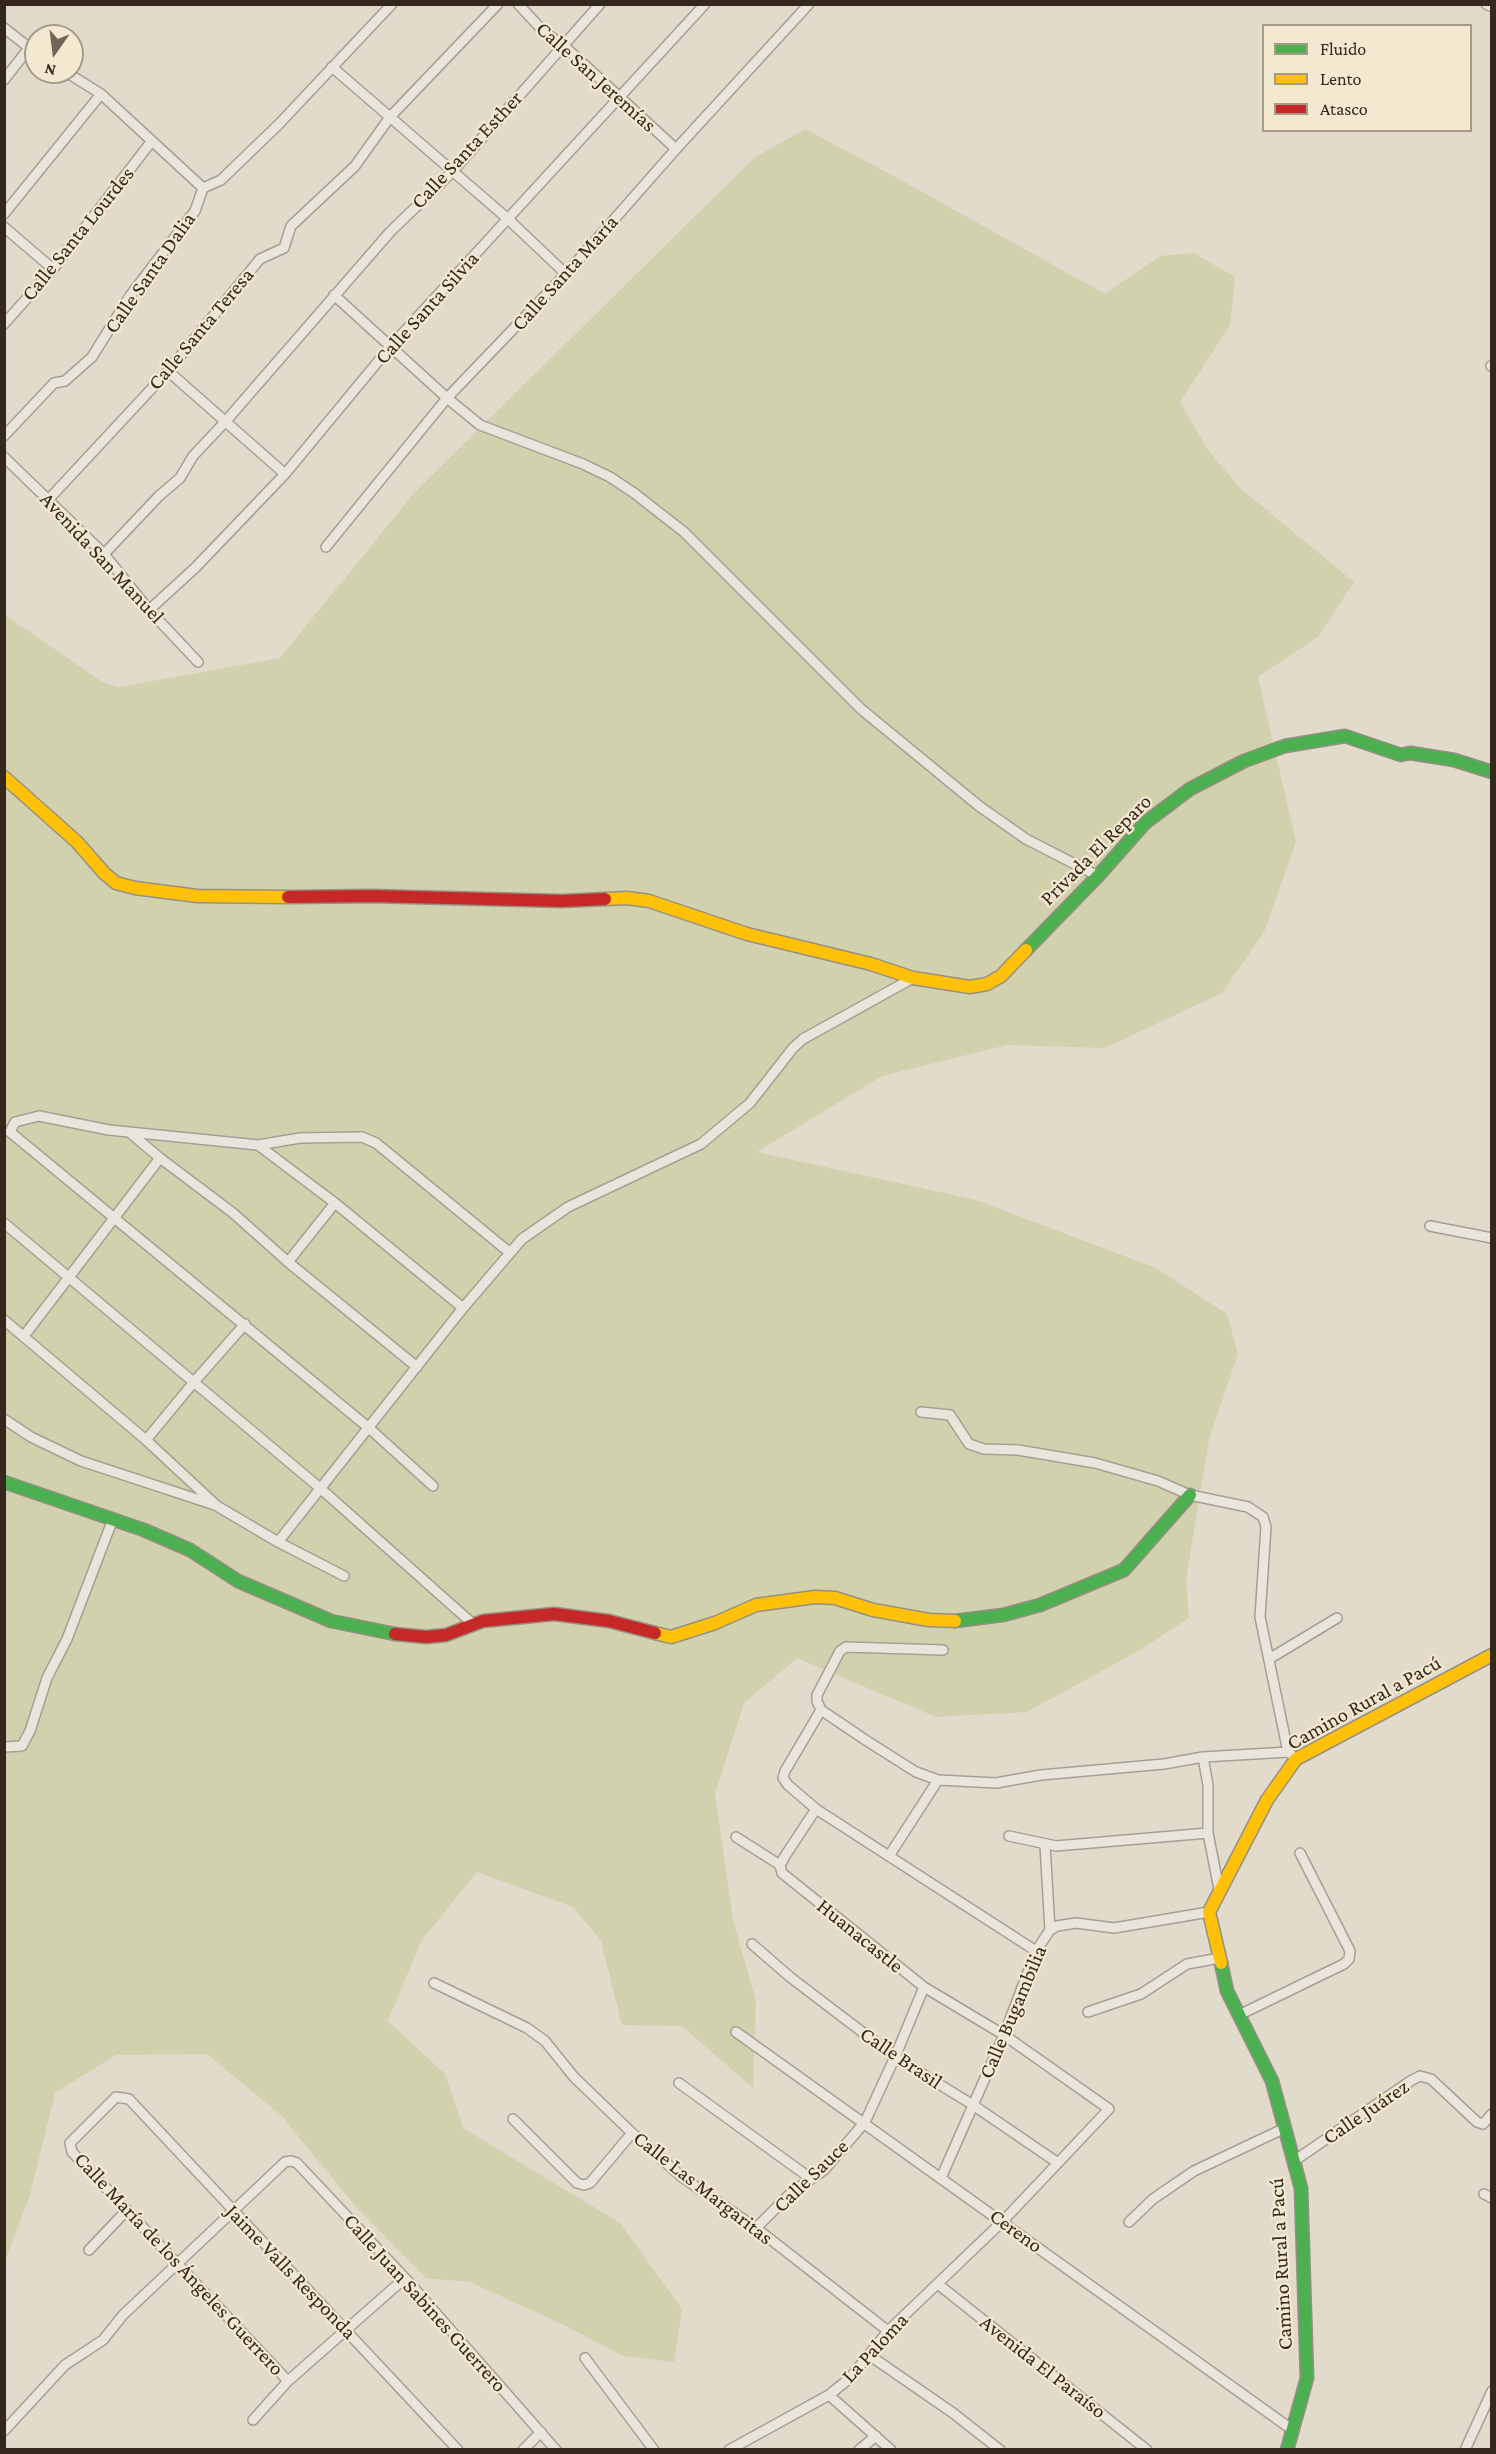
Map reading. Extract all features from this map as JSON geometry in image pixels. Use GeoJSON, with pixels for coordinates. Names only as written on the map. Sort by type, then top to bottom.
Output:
{"type":"FeatureCollection","features":[{"type":"Feature","properties":{"kind":"street","name":"Calle Santa Dalia"},"geometry":{"type":"LineString","coordinates":[[4,436],[54,383],[65,381],[92,357],[130,296],[195,211],[203,188],[221,180],[279,124],[392,4]]}},
{"type":"Feature","properties":{"kind":"street","name":"Calle Santa Teresa"},"geometry":{"type":"LineString","coordinates":[[49,499],[168,371],[260,259],[284,248],[291,226],[355,166],[390,117],[498,4]]}},
{"type":"Feature","properties":{"kind":"street","name":"Calle San Jeremías"},"geometry":{"type":"LineString","coordinates":[[518,4],[544,32],[563,45],[676,149]]}},
{"type":"Feature","properties":{"kind":"street","name":"Calle Santa Esther"},"geometry":{"type":"LineString","coordinates":[[104,554],[159,496],[180,478],[193,456],[334,295],[390,232],[452,172],[600,4]]}},
{"type":"Feature","properties":{"kind":"street","name":"Calle Santa Silvia"},"geometry":{"type":"LineString","coordinates":[[149,610],[195,568],[285,474],[390,347],[705,4]]}},
{"type":"Feature","properties":{"kind":"street","name":"Calle Santa María"},"geometry":{"type":"LineString","coordinates":[[326,547],[447,398],[566,274],[676,149],[809,4]]}},
{"type":"Feature","properties":{"kind":"street"},"geometry":{"type":"LineString","coordinates":[[1486,4],[1491,7]]}},
{"type":"Feature","properties":{"kind":"street"},"geometry":{"type":"LineString","coordinates":[[4,28],[24,44]]}},
{"type":"Feature","properties":{"kind":"street"},"geometry":{"type":"LineString","coordinates":[[4,80],[24,59]]}},
{"type":"Feature","properties":{"kind":"street"},"geometry":{"type":"LineString","coordinates":[[332,67],[508,219],[566,274]]}},
{"type":"Feature","properties":{"kind":"street"},"geometry":{"type":"LineString","coordinates":[[84,83],[101,94],[203,188]]}},
{"type":"Feature","properties":{"kind":"street"},"geometry":{"type":"LineString","coordinates":[[4,214],[101,94]]}},
{"type":"Feature","properties":{"kind":"street","name":"Calle Santa Lourdes"},"geometry":{"type":"LineString","coordinates":[[4,324],[54,269],[151,142]]}},
{"type":"Feature","properties":{"kind":"street"},"geometry":{"type":"LineString","coordinates":[[4,227],[54,269]]}},
{"type":"Feature","properties":{"kind":"street"},"geometry":{"type":"LineString","coordinates":[[334,295],[480,425],[583,464],[610,477],[634,493],[684,532],[861,710],[979,806],[1026,839],[1098,876]]}},
{"type":"Feature","properties":{"kind":"street"},"geometry":{"type":"LineString","coordinates":[[168,371],[285,474]]}},
{"type":"Feature","properties":{"kind":"street","name":"Avenida San Manuel"},"geometry":{"type":"LineString","coordinates":[[4,457],[104,554],[149,610],[198,662]]}},
{"type":"Feature","properties":{"kind":"street","name":"Privada El Reparo"},"geometry":{"type":"LineString","coordinates":[[4,777],[77,842],[104,873],[116,883],[135,888],[197,896],[256,898],[372,896],[562,901],[627,898],[649,901],[747,934],[871,964],[913,978],[970,987],[987,984],[1001,976],[1098,876],[1145,822],[1190,789],[1244,761],[1285,746],[1345,736],[1401,755],[1410,753],[1454,760],[1491,772]]}},
{"type":"Feature","properties":{"kind":"street"},"geometry":{"type":"LineString","coordinates":[[278,1542],[509,1252],[536,1228],[568,1207],[701,1144],[718,1133],[750,1104],[793,1048],[803,1039],[913,978]]}},
{"type":"Feature","properties":{"kind":"street"},"geometry":{"type":"LineString","coordinates":[[433,1486],[369,1428],[245,1324],[10,1132],[15,1122],[39,1116],[129,1132],[258,1145],[300,1138],[362,1137],[376,1143],[509,1252]]}},
{"type":"Feature","properties":{"kind":"street"},"geometry":{"type":"LineString","coordinates":[[129,1132],[233,1213],[288,1263],[417,1367]]}},
{"type":"Feature","properties":{"kind":"street"},"geometry":{"type":"LineString","coordinates":[[258,1145],[335,1203],[463,1308]]}},
{"type":"Feature","properties":{"kind":"street"},"geometry":{"type":"LineString","coordinates":[[24,1336],[160,1158]]}},
{"type":"Feature","properties":{"kind":"street"},"geometry":{"type":"LineString","coordinates":[[288,1263],[335,1203]]}},
{"type":"Feature","properties":{"kind":"street"},"geometry":{"type":"LineString","coordinates":[[4,1223],[69,1275],[320,1488],[473,1624]]}},
{"type":"Feature","properties":{"kind":"street"},"geometry":{"type":"LineString","coordinates":[[1430,1226],[1491,1238]]}},
{"type":"Feature","properties":{"kind":"street"},"geometry":{"type":"LineString","coordinates":[[4,1320],[146,1440],[217,1506]]}},
{"type":"Feature","properties":{"kind":"street"},"geometry":{"type":"LineString","coordinates":[[146,1440],[245,1324]]}},
{"type":"Feature","properties":{"kind":"street"},"geometry":{"type":"LineString","coordinates":[[921,1412],[950,1415],[969,1444],[984,1449],[1018,1450],[1095,1463],[1158,1481],[1190,1495],[1248,1507],[1263,1516],[1266,1527],[1260,1606],[1269,1659],[1292,1755],[1203,1757],[1164,1764],[1041,1775],[996,1783],[938,1780],[916,1772],[821,1710],[817,1695],[840,1651],[846,1647],[943,1650]]}},
{"type":"Feature","properties":{"kind":"street"},"geometry":{"type":"LineString","coordinates":[[4,1419],[31,1437],[81,1461],[217,1506],[278,1542],[344,1576]]}},
{"type":"Feature","properties":{"kind":"street"},"geometry":{"type":"LineString","coordinates":[[4,1482],[144,1530],[190,1550],[229,1576],[257,1590],[345,1626],[383,1633],[426,1637],[446,1635],[473,1624],[537,1615],[577,1615],[671,1637],[716,1623],[756,1605],[815,1597],[835,1599],[922,1620],[961,1621],[1003,1615],[1040,1605],[1124,1570],[1190,1495]]}},
{"type":"Feature","properties":{"kind":"street"},"geometry":{"type":"LineString","coordinates":[[4,1747],[22,1746],[30,1731],[47,1678],[67,1639],[113,1519]]}},
{"type":"Feature","properties":{"kind":"street"},"geometry":{"type":"LineString","coordinates":[[1269,1659],[1337,1618]]}},
{"type":"Feature","properties":{"kind":"street","name":"Camino Rural a Pacú"},"geometry":{"type":"LineString","coordinates":[[1287,2450],[1307,2378],[1301,2188],[1272,2081],[1227,1991],[1209,1912],[1219,1888],[1292,1755],[1491,1655]]}},
{"type":"Feature","properties":{"kind":"street"},"geometry":{"type":"LineString","coordinates":[[821,1710],[785,1771],[783,1778],[788,1785],[816,1809],[1036,1951]]}},
{"type":"Feature","properties":{"kind":"street"},"geometry":{"type":"LineString","coordinates":[[1203,1757],[1208,1785],[1208,1833],[1219,1888]]}},
{"type":"Feature","properties":{"kind":"street"},"geometry":{"type":"LineString","coordinates":[[889,1856],[938,1780]]}},
{"type":"Feature","properties":{"kind":"street"},"geometry":{"type":"LineString","coordinates":[[780,1865],[816,1809]]}},
{"type":"Feature","properties":{"kind":"street"},"geometry":{"type":"LineString","coordinates":[[1009,1836],[1045,1845],[1208,1833]]}},
{"type":"Feature","properties":{"kind":"street","name":"Huanacastle"},"geometry":{"type":"LineString","coordinates":[[736,1837],[780,1865],[782,1874],[924,1987],[1004,2035],[1108,2109]]}},
{"type":"Feature","properties":{"kind":"street"},"geometry":{"type":"LineString","coordinates":[[1045,1845],[1050,1930]]}},
{"type":"Feature","properties":{"kind":"street"},"geometry":{"type":"LineString","coordinates":[[1239,2015],[1344,1964],[1349,1959],[1350,1951],[1300,1853]]}},
{"type":"Feature","properties":{"kind":"street","name":"Calle Bugambilia"},"geometry":{"type":"LineString","coordinates":[[941,2178],[1004,2035],[1036,1951],[1050,1930],[1057,1926],[1076,1923],[1114,1929],[1209,1912]]}},
{"type":"Feature","properties":{"kind":"street","name":"Calle Brasil"},"geometry":{"type":"LineString","coordinates":[[752,1944],[790,1977],[896,2057],[973,2105],[1058,2163]]}},
{"type":"Feature","properties":{"kind":"street"},"geometry":{"type":"LineString","coordinates":[[1088,2012],[1141,1994],[1187,1964],[1220,1958]]}},
{"type":"Feature","properties":{"kind":"street","name":"Calle Las Margaritas"},"geometry":{"type":"LineString","coordinates":[[434,1983],[527,2028],[545,2041],[574,2077],[632,2133],[682,2176],[756,2228],[888,2331]]}},
{"type":"Feature","properties":{"kind":"street","name":"Calle Sauce"},"geometry":{"type":"LineString","coordinates":[[756,2228],[791,2193],[824,2170],[865,2122],[896,2057],[924,1987]]}},
{"type":"Feature","properties":{"kind":"street","name":"Cereno"},"geometry":{"type":"LineString","coordinates":[[736,2032],[865,2122],[1294,2431]]}},
{"type":"Feature","properties":{"kind":"street","name":"Calle Juárez"},"geometry":{"type":"LineString","coordinates":[[1294,2161],[1420,2076],[1431,2079],[1477,2122],[1483,2124],[1491,2114]]}},
{"type":"Feature","properties":{"kind":"street"},"geometry":{"type":"LineString","coordinates":[[678,2083],[810,2178]]}},
{"type":"Feature","properties":{"kind":"street","name":"Jaime Valls Responda"},"geometry":{"type":"LineString","coordinates":[[70,2146],[70,2143],[116,2097],[129,2100],[458,2450]]}},
{"type":"Feature","properties":{"kind":"street","name":"La Paloma"},"geometry":{"type":"LineString","coordinates":[[729,2450],[829,2394],[850,2378],[888,2331],[939,2285],[1108,2109]]}},
{"type":"Feature","properties":{"kind":"street"},"geometry":{"type":"LineString","coordinates":[[513,2119],[577,2183],[584,2185],[590,2183],[632,2133]]}},
{"type":"Feature","properties":{"kind":"street"},"geometry":{"type":"LineString","coordinates":[[1130,2222],[1153,2199],[1194,2171],[1285,2128]]}},
{"type":"Feature","properties":{"kind":"street","name":"Calle María de los Ángeles Guerrero"},"geometry":{"type":"LineString","coordinates":[[70,2146],[72,2152],[288,2381]]}},
{"type":"Feature","properties":{"kind":"street","name":"Calle Juan Sabines Guerrero"},"geometry":{"type":"LineString","coordinates":[[232,2211],[285,2162],[297,2163],[405,2278],[556,2450]]}},
{"type":"Feature","properties":{"kind":"street"},"geometry":{"type":"LineString","coordinates":[[89,2250],[127,2210]]}},
{"type":"Feature","properties":{"kind":"street"},"geometry":{"type":"LineString","coordinates":[[4,2431],[64,2365],[103,2340],[123,2315],[232,2211]]}},
{"type":"Feature","properties":{"kind":"street"},"geometry":{"type":"LineString","coordinates":[[253,2420],[288,2381],[345,2328],[405,2278]]}},
{"type":"Feature","properties":{"kind":"street","name":"Avenida El Paraíso"},"geometry":{"type":"LineString","coordinates":[[939,2285],[1147,2450]]}},
{"type":"Feature","properties":{"kind":"street"},"geometry":{"type":"LineString","coordinates":[[869,2355],[954,2413],[1000,2450]]}},
{"type":"Feature","properties":{"kind":"street"},"geometry":{"type":"LineString","coordinates":[[585,2358],[654,2450]]}},
{"type":"Feature","properties":{"kind":"street"},"geometry":{"type":"LineString","coordinates":[[1465,2450],[1491,2391]]}},
{"type":"Feature","properties":{"kind":"street"},"geometry":{"type":"LineString","coordinates":[[829,2394],[891,2449]]}},
{"type":"Feature","properties":{"kind":"street"},"geometry":{"type":"LineString","coordinates":[[523,2450],[541,2432]]}},
{"type":"Feature","properties":{"kind":"street"},"geometry":{"type":"LineString","coordinates":[[859,2450],[876,2436]]}},
{"type":"Feature","properties":{"kind":"green space"},"geometry":{"type":"Polygon","coordinates":[[[805,129],[1105,294],[1160,256],[1194,253],[1235,277],[1230,325],[1180,402],[1208,450],[1240,488],[1354,582],[1318,637],[1258,677],[1296,842],[1264,932],[1222,993],[1105,1048],[1007,1045],[882,1076],[757,1152],[976,1200],[1156,1268],[1227,1314],[1238,1354],[1209,1440],[1186,1580],[1189,1618],[1140,1650],[1027,1712],[936,1717],[797,1658],[744,1703],[715,1794],[733,1920],[756,2001],[753,2088],[682,2026],[622,2025],[601,1941],[573,1907],[477,1872],[421,1941],[388,2021],[445,2074],[463,2128],[620,2223],[682,2309],[674,2362],[623,2356],[566,2326],[470,2282],[426,2278],[355,2206],[282,2116],[207,2054],[116,2055],[55,2093],[30,2195],[5,2261],[5,615],[104,683],[119,687],[280,658],[415,492],[754,158],[805,129]]]}},
{"type":"Feature","properties":{"kind":"traffic: fast"},"geometry":{"type":"LineString","coordinates":[[1026,950],[1098,876],[1145,823],[1190,789],[1244,761],[1285,746],[1345,736],[1401,755],[1410,753],[1454,760],[1492,772]]}},
{"type":"Feature","properties":{"kind":"traffic: fast"},"geometry":{"type":"LineString","coordinates":[[4,1482],[144,1530],[190,1550],[238,1581],[331,1621],[395,1634]]}},
{"type":"Feature","properties":{"kind":"traffic: fast"},"geometry":{"type":"LineString","coordinates":[[955,1621],[1003,1615],[1040,1605],[1124,1570],[1190,1495]]}},
{"type":"Feature","properties":{"kind":"traffic: fast"},"geometry":{"type":"LineString","coordinates":[[1221,1963],[1227,1991],[1272,2081],[1301,2188],[1307,2378],[1287,2450]]}},
{"type":"Feature","properties":{"kind":"traffic: slow"},"geometry":{"type":"LineString","coordinates":[[4,777],[77,842],[104,873],[116,883],[135,888],[197,896],[288,897]]}},
{"type":"Feature","properties":{"kind":"traffic: slow"},"geometry":{"type":"LineString","coordinates":[[605,899],[627,898],[649,901],[747,934],[871,964],[913,978],[970,987],[987,984],[1001,976],[1026,950]]}},
{"type":"Feature","properties":{"kind":"traffic: slow"},"geometry":{"type":"LineString","coordinates":[[655,1633],[671,1637],[715,1623],[756,1605],[815,1597],[835,1598],[873,1610],[929,1620],[955,1621]]}},
{"type":"Feature","properties":{"kind":"traffic: slow"},"geometry":{"type":"LineString","coordinates":[[1221,1963],[1209,1912],[1267,1800],[1296,1759],[1492,1655]]}},
{"type":"Feature","properties":{"kind":"traffic: jam"},"geometry":{"type":"LineString","coordinates":[[288,897],[372,896],[562,901],[605,899]]}},
{"type":"Feature","properties":{"kind":"traffic: jam"},"geometry":{"type":"LineString","coordinates":[[395,1634],[426,1637],[446,1635],[483,1621],[554,1614],[609,1621],[655,1633]]}}]}
